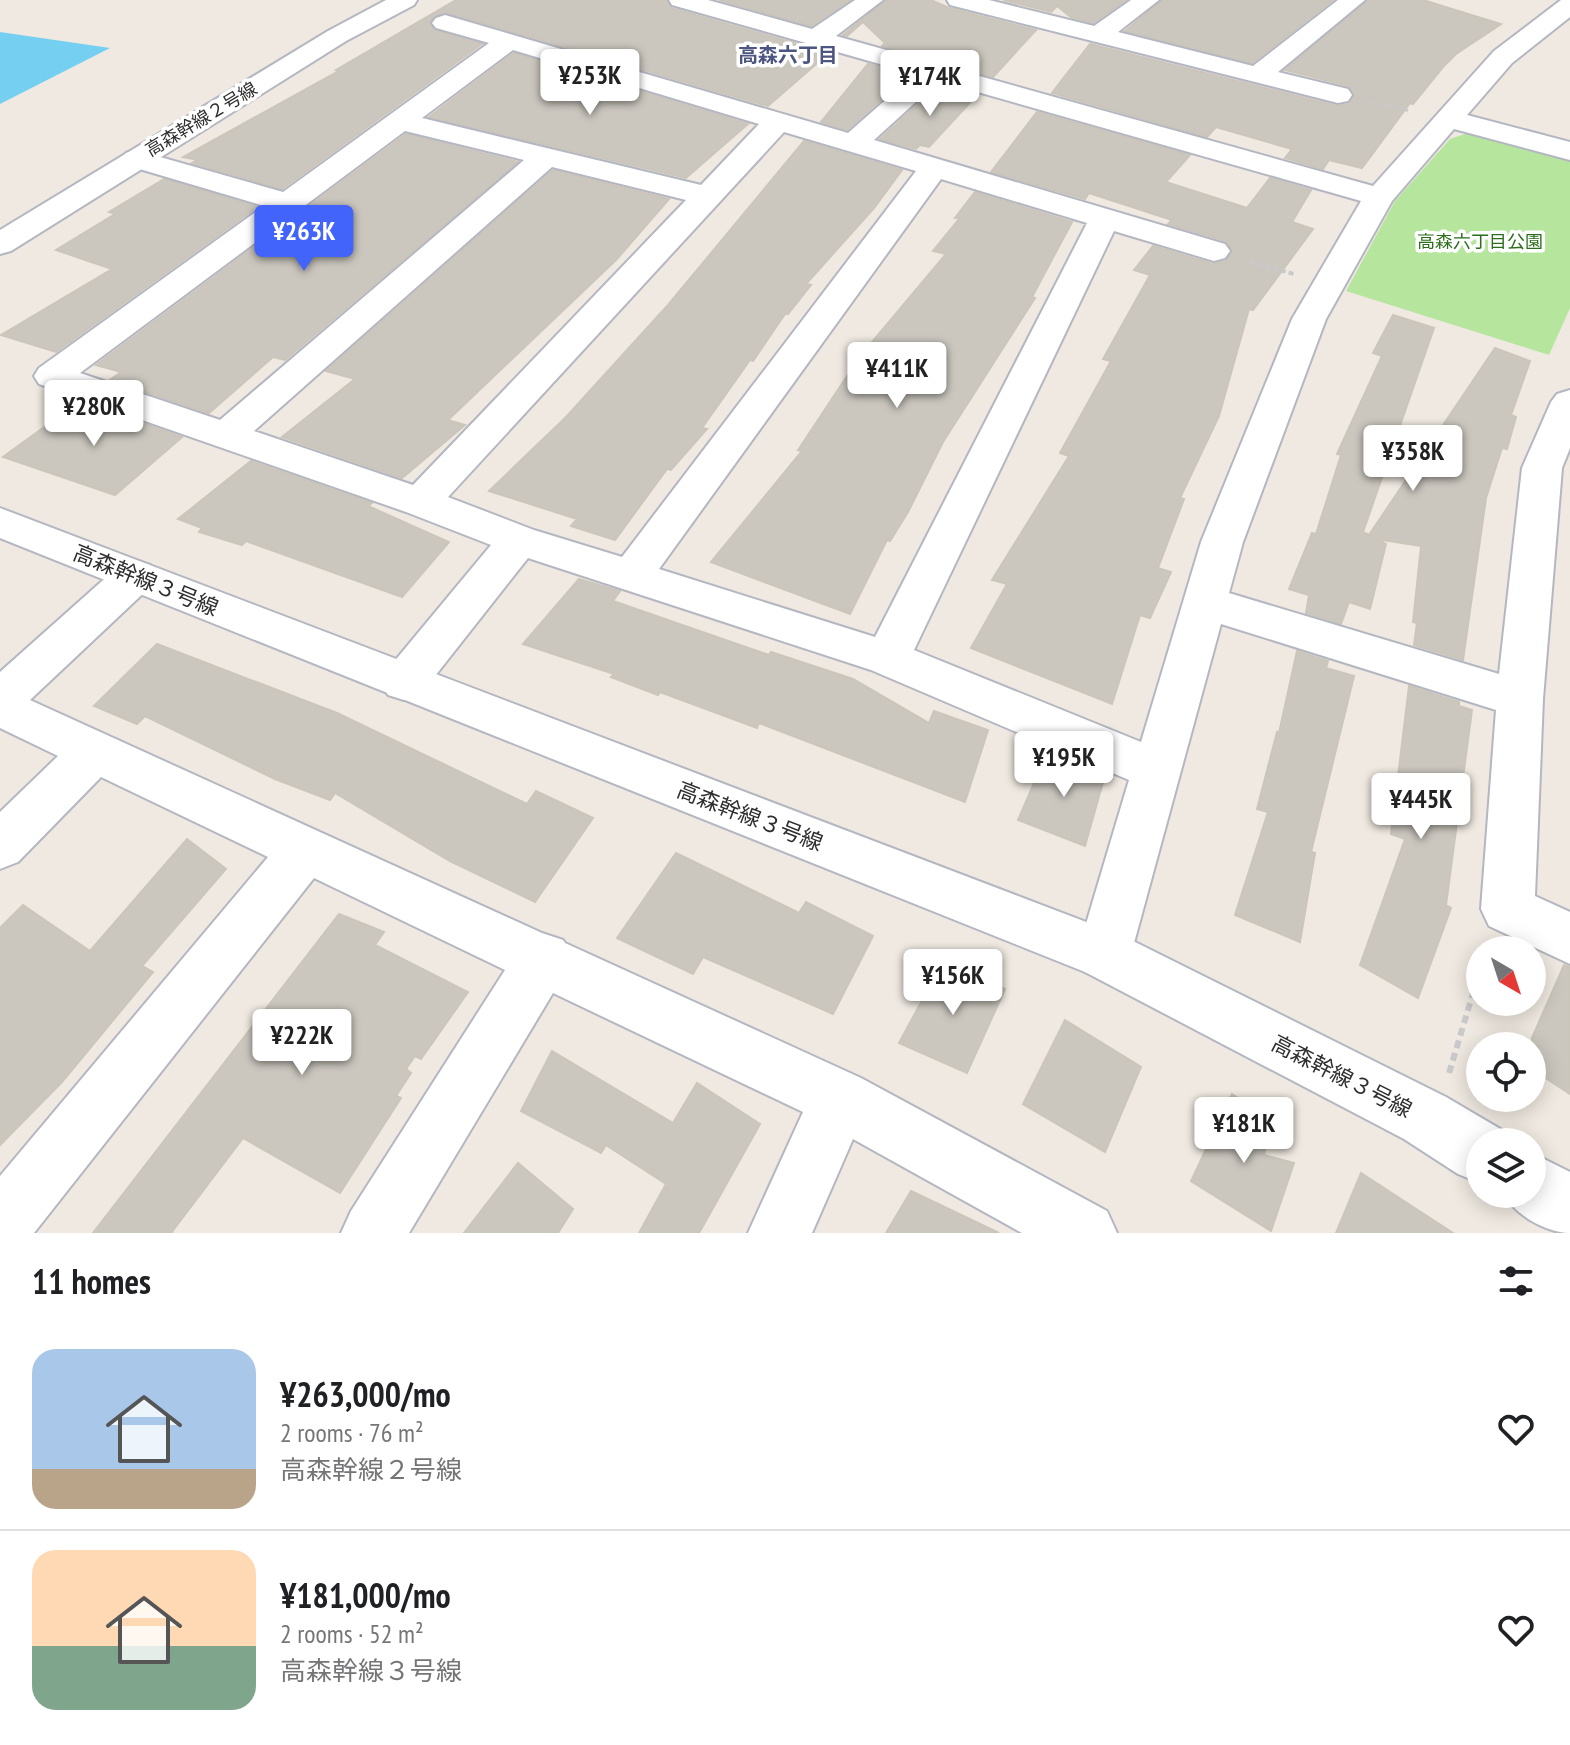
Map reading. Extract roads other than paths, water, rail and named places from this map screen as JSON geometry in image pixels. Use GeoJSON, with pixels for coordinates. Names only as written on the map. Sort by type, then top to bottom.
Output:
{"type":"FeatureCollection","features":[{"type":"Feature","properties":{"kind":"street","name":"高森幹線２号線"},"geometry":{"type":"LineString","coordinates":[[0,244],[337,36],[405,0]]}},
{"type":"Feature","properties":{"kind":"street"},"geometry":{"type":"LineString","coordinates":[[681,0],[1379,197]]}},
{"type":"Feature","properties":{"kind":"street"},"geometry":{"type":"LineString","coordinates":[[816,38],[871,0]]}},
{"type":"Feature","properties":{"kind":"street"},"geometry":{"type":"LineString","coordinates":[[959,0],[1338,95]]}},
{"type":"Feature","properties":{"kind":"street"},"geometry":{"type":"LineString","coordinates":[[1099,34],[1147,0]]}},
{"type":"Feature","properties":{"kind":"street"},"geometry":{"type":"LineString","coordinates":[[1258,75],[1353,0]]}},
{"type":"Feature","properties":{"kind":"street"},"geometry":{"type":"LineString","coordinates":[[1104,954],[1222,542],[1309,319],[1379,197],[1503,57],[1559,7]]}},
{"type":"Feature","properties":{"kind":"street"},"geometry":{"type":"LineString","coordinates":[[445,23],[1214,251]]}},
{"type":"Feature","properties":{"kind":"street"},"geometry":{"type":"LineString","coordinates":[[509,41],[52,376],[420,502],[519,540],[887,658],[1157,770]]}},
{"type":"Feature","properties":{"kind":"street"},"geometry":{"type":"LineString","coordinates":[[854,143],[934,71]]}},
{"type":"Feature","properties":{"kind":"street"},"geometry":{"type":"LineString","coordinates":[[1448,119],[1570,151]]}},
{"type":"Feature","properties":{"kind":"street"},"geometry":{"type":"LineString","coordinates":[[420,502],[779,120]]}},
{"type":"Feature","properties":{"kind":"street"},"geometry":{"type":"LineString","coordinates":[[399,121],[707,196]]}},
{"type":"Feature","properties":{"kind":"street"},"geometry":{"type":"LineString","coordinates":[[224,437],[546,157]]}},
{"type":"Feature","properties":{"kind":"street"},"geometry":{"type":"LineString","coordinates":[[136,159],[287,203]]}},
{"type":"Feature","properties":{"kind":"street"},"geometry":{"type":"LineString","coordinates":[[631,576],[934,168]]}},
{"type":"Feature","properties":{"kind":"street"},"geometry":{"type":"LineString","coordinates":[[887,658],[1105,218]]}},
{"type":"Feature","properties":{"kind":"street"},"geometry":{"type":"LineString","coordinates":[[1570,402],[1542,468],[1555,498],[1520,699],[1508,909],[1570,939]]}},
{"type":"Feature","properties":{"kind":"street","name":"高森幹線３号線"},"geometry":{"type":"LineString","coordinates":[[0,522],[1104,954],[1425,1118],[1466,1143]]}},
{"type":"Feature","properties":{"kind":"street"},"geometry":{"type":"LineString","coordinates":[[404,682],[519,540]]}},
{"type":"Feature","properties":{"kind":"street"},"geometry":{"type":"LineString","coordinates":[[0,700],[135,576]]}},
{"type":"Feature","properties":{"kind":"street"},"geometry":{"type":"LineString","coordinates":[[1207,603],[1520,699]]}},
{"type":"Feature","properties":{"kind":"street"},"geometry":{"type":"LineString","coordinates":[[0,707],[544,958],[840,1099],[1085,1233]]}},
{"type":"Feature","properties":{"kind":"street"},"geometry":{"type":"LineString","coordinates":[[0,846],[95,751]]}},
{"type":"Feature","properties":{"kind":"street"},"geometry":{"type":"LineString","coordinates":[[0,1225],[307,848]]}},
{"type":"Feature","properties":{"kind":"street"},"geometry":{"type":"LineString","coordinates":[[373,1233],[544,958]]}},
{"type":"Feature","properties":{"kind":"street"},"geometry":{"type":"LineString","coordinates":[[780,1233],[840,1099]]}},
{"type":"Feature","properties":{"kind":"street"},"geometry":{"type":"LineString","coordinates":[[1546,1192],[1570,1207]]}},
{"type":"Feature","properties":{"kind":"street"},"geometry":{"type":"LineString","coordinates":[[1565,1233],[1570,1218]]}},
{"type":"Feature","properties":{"kind":"water"},"geometry":{"type":"Polygon","coordinates":[[[0,32],[110,48],[0,104],[0,32]]]}},
{"type":"Feature","properties":{"kind":"district","name":"高森六丁目"},"geometry":{"type":"Point","coordinates":[788,55]}},
{"type":"Feature","properties":{"kind":"park label","name":"高森六丁目公園"},"geometry":{"type":"Point","coordinates":[1480,241]}}]}
